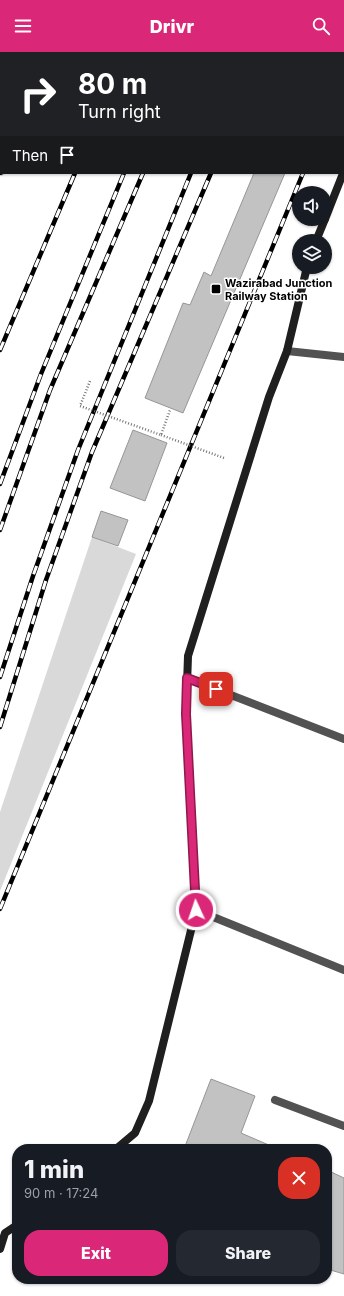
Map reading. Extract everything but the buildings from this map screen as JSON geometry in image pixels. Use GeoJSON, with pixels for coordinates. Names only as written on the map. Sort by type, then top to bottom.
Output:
{"type":"FeatureCollection","features":[{"type":"Feature","properties":{"kind":"street"},"geometry":{"type":"LineString","coordinates":[[332,201],[343,174]]}},
{"type":"Feature","properties":{"kind":"street"},"geometry":{"type":"LineString","coordinates":[[122,1144],[136,1133],[149,1101],[196,910],[186,714],[188,656],[269,397],[287,352],[305,274]]}},
{"type":"Feature","properties":{"kind":"street"},"geometry":{"type":"LineString","coordinates":[[287,352],[344,358]]}},
{"type":"Feature","properties":{"kind":"street"},"geometry":{"type":"LineString","coordinates":[[187,678],[344,739]]}},
{"type":"Feature","properties":{"kind":"street"},"geometry":{"type":"LineString","coordinates":[[196,910],[344,970]]}},
{"type":"Feature","properties":{"kind":"street"},"geometry":{"type":"LineString","coordinates":[[275,1100],[344,1126]]}},
{"type":"Feature","properties":{"kind":"street"},"geometry":{"type":"LineString","coordinates":[[0,1249],[5,1233],[12,1228]]}},
{"type":"Feature","properties":{"kind":"path"},"geometry":{"type":"LineString","coordinates":[[90,381],[80,406],[224,458]]}},
{"type":"Feature","properties":{"kind":"path"},"geometry":{"type":"LineString","coordinates":[[161,435],[170,410]]}},
{"type":"Feature","properties":{"kind":"shaded area"},"geometry":{"type":"Polygon","coordinates":[[[92,537],[136,554],[0,891],[0,812],[92,537]]]}},
{"type":"Feature","properties":{"kind":"railway"},"geometry":{"type":"LineString","coordinates":[[0,350],[75,174]]}},
{"type":"Feature","properties":{"kind":"railway"},"geometry":{"type":"LineString","coordinates":[[0,484],[41,374],[124,174]]}},
{"type":"Feature","properties":{"kind":"railway"},"geometry":{"type":"LineString","coordinates":[[0,530],[50,390],[143,174]]}},
{"type":"Feature","properties":{"kind":"railway"},"geometry":{"type":"LineString","coordinates":[[0,677],[33,576],[78,450],[191,174]]}},
{"type":"Feature","properties":{"kind":"railway"},"geometry":{"type":"LineString","coordinates":[[0,727],[46,580],[92,452],[211,174]]}},
{"type":"Feature","properties":{"kind":"railway"},"geometry":{"type":"LineString","coordinates":[[0,909],[303,174]]}},
{"type":"Feature","properties":{"kind":"place","name":"Wazirabad Junction Railway Station"},"geometry":{"type":"Point","coordinates":[216,289]}},
{"type":"Feature","properties":{"kind":"route"},"geometry":{"type":"LineString","coordinates":[[196,910],[186,714],[187,678],[216,689]]}}]}
